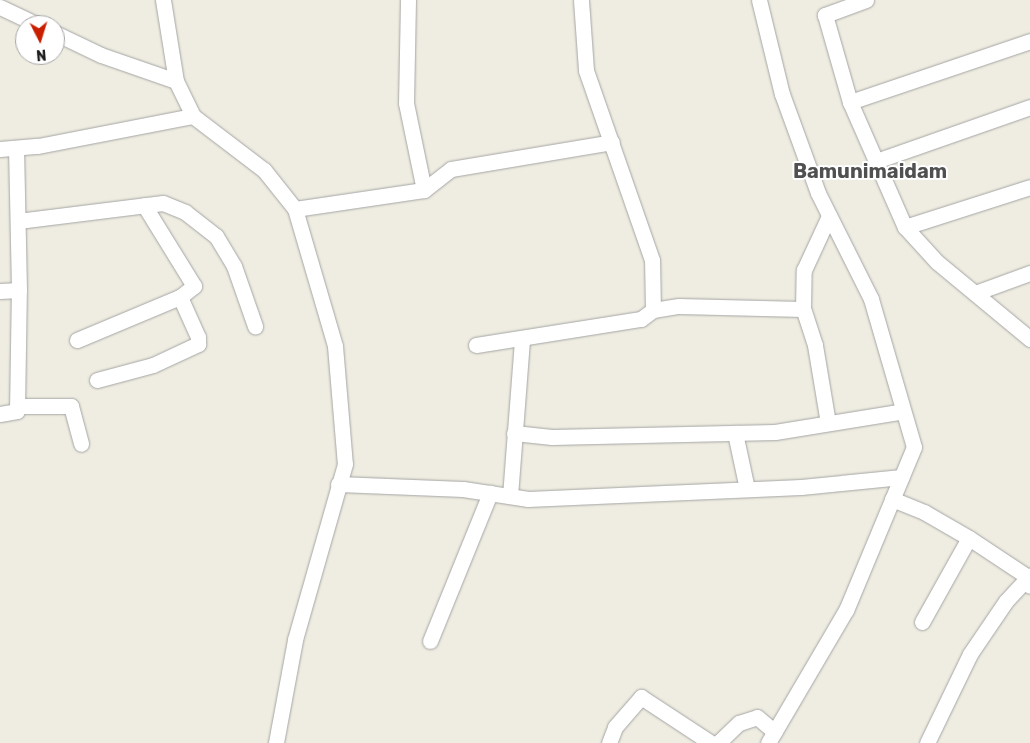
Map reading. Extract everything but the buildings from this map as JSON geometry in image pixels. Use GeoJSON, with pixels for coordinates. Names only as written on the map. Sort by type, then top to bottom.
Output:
{"type":"FeatureCollection","features":[{"type":"Feature","properties":{"kind":"street"},"geometry":{"type":"LineString","coordinates":[[163,0],[176,81],[193,116],[264,170],[295,209],[335,346],[345,464],[295,640],[276,743]]}},
{"type":"Feature","properties":{"kind":"street"},"geometry":{"type":"LineString","coordinates":[[408,0],[406,103],[424,190]]}},
{"type":"Feature","properties":{"kind":"street"},"geometry":{"type":"LineString","coordinates":[[581,0],[586,70],[652,260],[653,310]]}},
{"type":"Feature","properties":{"kind":"street"},"geometry":{"type":"LineString","coordinates":[[718,743],[739,723],[757,717],[771,737],[846,610],[914,447],[905,407],[871,299],[829,216],[782,94],[759,0]]}},
{"type":"Feature","properties":{"kind":"street"},"geometry":{"type":"LineString","coordinates":[[866,0],[825,15],[850,102],[905,226],[937,262],[1030,339]]}},
{"type":"Feature","properties":{"kind":"street"},"geometry":{"type":"LineString","coordinates":[[0,7],[17,15]]}},
{"type":"Feature","properties":{"kind":"street"},"geometry":{"type":"LineString","coordinates":[[65,38],[101,54],[176,81]]}},
{"type":"Feature","properties":{"kind":"street"},"geometry":{"type":"LineString","coordinates":[[850,102],[1030,41]]}},
{"type":"Feature","properties":{"kind":"street"},"geometry":{"type":"LineString","coordinates":[[876,162],[1030,107]]}},
{"type":"Feature","properties":{"kind":"street"},"geometry":{"type":"LineString","coordinates":[[0,149],[16,148],[193,116]]}},
{"type":"Feature","properties":{"kind":"street"},"geometry":{"type":"LineString","coordinates":[[295,209],[424,190],[451,169],[612,142]]}},
{"type":"Feature","properties":{"kind":"street"},"geometry":{"type":"LineString","coordinates":[[0,414],[17,411],[20,290],[16,148]]}},
{"type":"Feature","properties":{"kind":"street"},"geometry":{"type":"LineString","coordinates":[[905,226],[1030,187]]}},
{"type":"Feature","properties":{"kind":"street"},"geometry":{"type":"LineString","coordinates":[[18,221],[163,203],[185,212],[216,236],[234,266],[254,326]]}},
{"type":"Feature","properties":{"kind":"street"},"geometry":{"type":"LineString","coordinates":[[77,340],[191,292],[194,286],[193,279],[144,205]]}},
{"type":"Feature","properties":{"kind":"street"},"geometry":{"type":"LineString","coordinates":[[828,423],[815,345],[803,310],[804,270],[829,216]]}},
{"type":"Feature","properties":{"kind":"street"},"geometry":{"type":"LineString","coordinates":[[975,293],[1030,273]]}},
{"type":"Feature","properties":{"kind":"street"},"geometry":{"type":"LineString","coordinates":[[0,290],[20,290]]}},
{"type":"Feature","properties":{"kind":"street"},"geometry":{"type":"LineString","coordinates":[[97,380],[153,365],[198,344],[198,337],[180,297]]}},
{"type":"Feature","properties":{"kind":"street"},"geometry":{"type":"LineString","coordinates":[[476,345],[522,340],[597,324],[641,319],[653,310],[679,306],[803,310]]}},
{"type":"Feature","properties":{"kind":"street"},"geometry":{"type":"LineString","coordinates":[[510,496],[522,340]]}},
{"type":"Feature","properties":{"kind":"street"},"geometry":{"type":"LineString","coordinates":[[17,406],[71,406],[81,444]]}},
{"type":"Feature","properties":{"kind":"street"},"geometry":{"type":"LineString","coordinates":[[514,433],[552,437],[775,432],[898,412]]}},
{"type":"Feature","properties":{"kind":"street"},"geometry":{"type":"LineString","coordinates":[[735,433],[747,489]]}},
{"type":"Feature","properties":{"kind":"street"},"geometry":{"type":"LineString","coordinates":[[338,484],[463,488],[528,499],[802,487],[902,477]]}},
{"type":"Feature","properties":{"kind":"street"},"geometry":{"type":"LineString","coordinates":[[430,641],[490,493]]}},
{"type":"Feature","properties":{"kind":"street"},"geometry":{"type":"LineString","coordinates":[[892,499],[924,512],[969,538],[1029,580],[1006,600],[970,654],[927,743]]}},
{"type":"Feature","properties":{"kind":"street"},"geometry":{"type":"LineString","coordinates":[[922,622],[969,538]]}},
{"type":"Feature","properties":{"kind":"street"},"geometry":{"type":"LineString","coordinates":[[609,743],[615,727],[641,697],[711,743]]}},
{"type":"Feature","properties":{"kind":"district","name":"Bamunimaidam"},"geometry":{"type":"Point","coordinates":[870,171]}}]}
